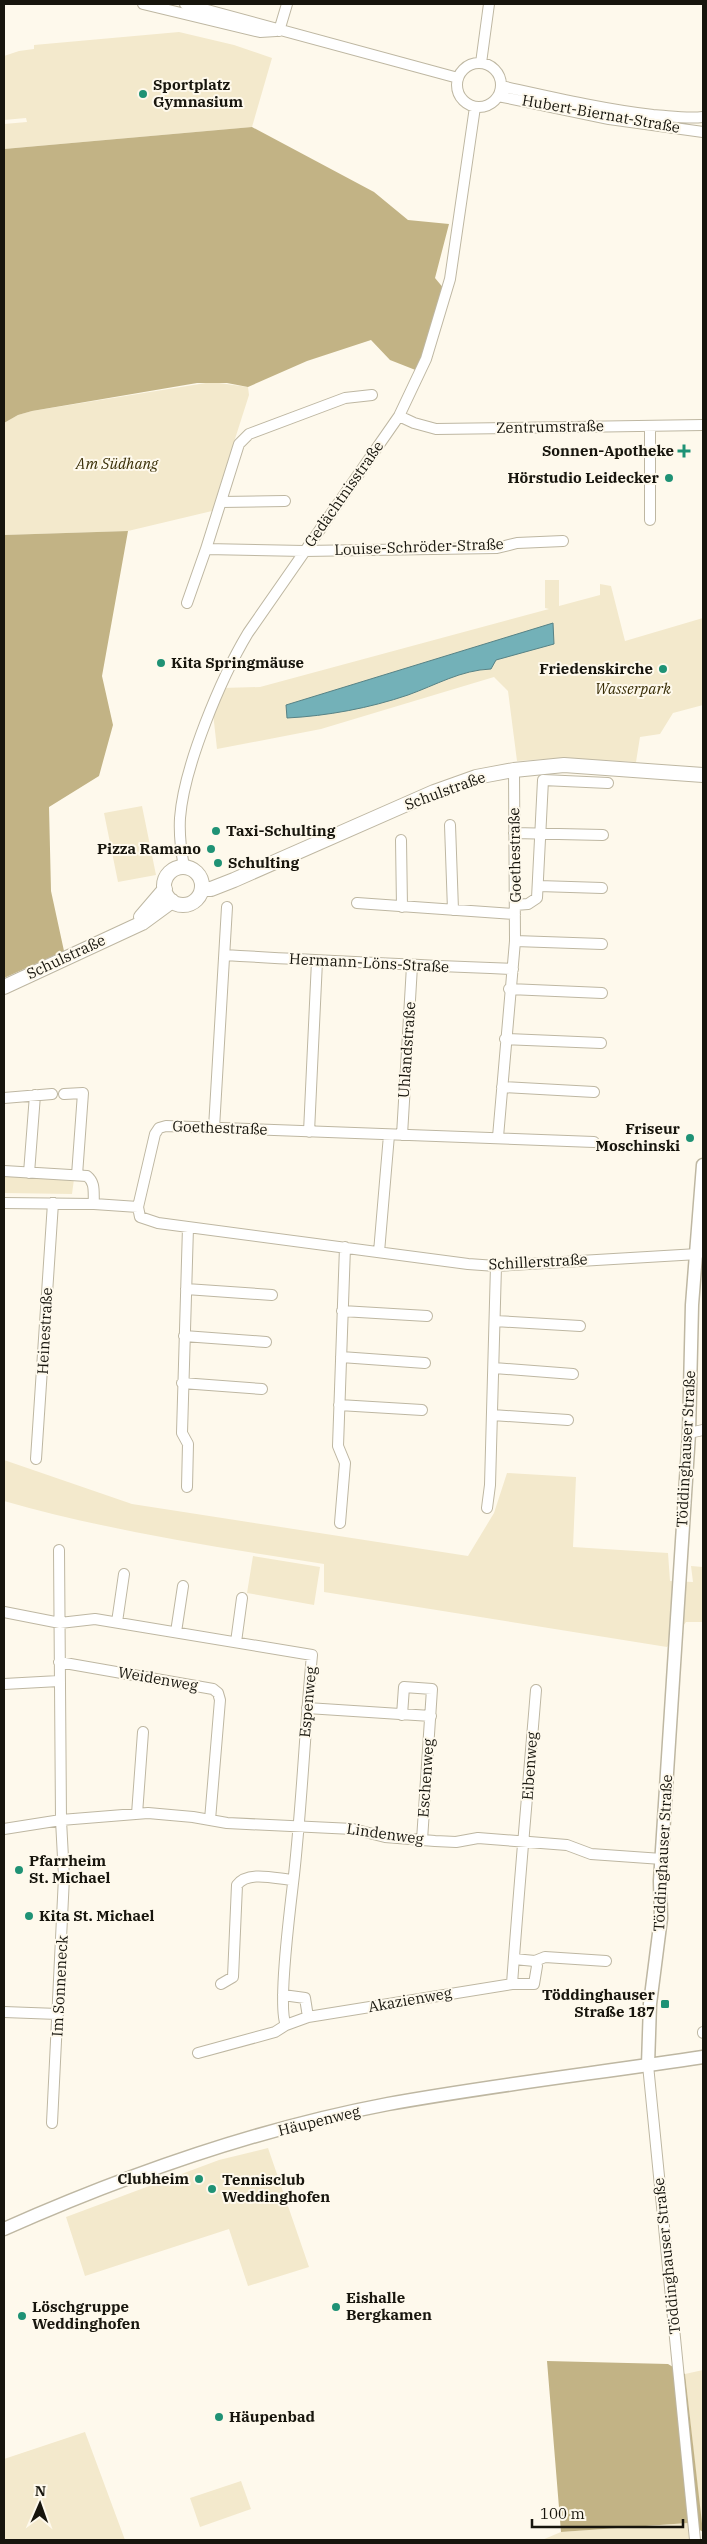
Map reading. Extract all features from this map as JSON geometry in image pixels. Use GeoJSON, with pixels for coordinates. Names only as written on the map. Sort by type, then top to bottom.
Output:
{"type":"FeatureCollection","features":[{"type":"Feature","properties":{"kind":"main road","name":"Schulstraße"},"geometry":{"type":"LineString","coordinates":[[202,889],[211,889],[234,880],[434,792],[476,777],[514,770],[586,765],[703,775]]}},
{"type":"Feature","properties":{"kind":"main road"},"geometry":{"type":"LineString","coordinates":[[184,868],[192,870],[199,876],[202,889],[197,899],[187,904],[168,895],[167,877],[172,872],[184,868]]}},
{"type":"Feature","properties":{"kind":"main road","name":"Schulstraße"},"geometry":{"type":"LineString","coordinates":[[4,987],[128,928],[168,895]]}},
{"type":"Feature","properties":{"kind":"street"},"geometry":{"type":"LineString","coordinates":[[143,4],[159,6],[260,32],[279,31]]}},
{"type":"Feature","properties":{"kind":"street"},"geometry":{"type":"LineString","coordinates":[[185,4],[458,78]]}},
{"type":"Feature","properties":{"kind":"street"},"geometry":{"type":"LineString","coordinates":[[279,31],[288,4]]}},
{"type":"Feature","properties":{"kind":"street"},"geometry":{"type":"LineString","coordinates":[[481,64],[488,4]]}},
{"type":"Feature","properties":{"kind":"street"},"geometry":{"type":"LineString","coordinates":[[481,64],[496,71],[499,91],[488,105],[475,107],[466,103],[460,96],[457,87],[458,78],[467,67],[481,64]]}},
{"type":"Feature","properties":{"kind":"street","name":"Hubert-Biernat-Straße"},"geometry":{"type":"LineString","coordinates":[[499,91],[639,113],[692,119],[703,117]]}},
{"type":"Feature","properties":{"kind":"street","name":"Hubert-Biernat-Straße"},"geometry":{"type":"LineString","coordinates":[[499,91],[609,118],[703,132]]}},
{"type":"Feature","properties":{"kind":"street","name":"Gedächtnisstraße"},"geometry":{"type":"LineString","coordinates":[[184,868],[180,837],[182,804],[188,776],[229,668],[244,640],[398,416],[428,352],[448,289],[475,107]]}},
{"type":"Feature","properties":{"kind":"street"},"geometry":{"type":"LineString","coordinates":[[187,603],[239,444],[249,434],[345,398],[372,395]]}},
{"type":"Feature","properties":{"kind":"street","name":"Zentrumstraße"},"geometry":{"type":"LineString","coordinates":[[398,416],[436,429],[703,425]]}},
{"type":"Feature","properties":{"kind":"street"},"geometry":{"type":"LineString","coordinates":[[650,426],[650,520]]}},
{"type":"Feature","properties":{"kind":"street"},"geometry":{"type":"LineString","coordinates":[[221,502],[285,501]]}},
{"type":"Feature","properties":{"kind":"street","name":"Louise-Schröder-Straße"},"geometry":{"type":"LineString","coordinates":[[304,551],[497,548],[517,544],[563,541]]}},
{"type":"Feature","properties":{"kind":"street"},"geometry":{"type":"LineString","coordinates":[[206,549],[304,551]]}},
{"type":"Feature","properties":{"kind":"street","name":"Goethestraße"},"geometry":{"type":"LineString","coordinates":[[498,1138],[509,989],[515,941],[514,770]]}},
{"type":"Feature","properties":{"kind":"street"},"geometry":{"type":"LineString","coordinates":[[357,903],[453,910],[515,909],[528,904],[536,898],[539,886],[543,780],[608,783]]}},
{"type":"Feature","properties":{"kind":"street"},"geometry":{"type":"LineString","coordinates":[[450,825],[453,910]]}},
{"type":"Feature","properties":{"kind":"street"},"geometry":{"type":"LineString","coordinates":[[514,833],[604,834]]}},
{"type":"Feature","properties":{"kind":"street"},"geometry":{"type":"LineString","coordinates":[[401,840],[402,907]]}},
{"type":"Feature","properties":{"kind":"street"},"geometry":{"type":"LineString","coordinates":[[539,886],[602,888]]}},
{"type":"Feature","properties":{"kind":"street"},"geometry":{"type":"LineString","coordinates":[[214,1128],[227,907]]}},
{"type":"Feature","properties":{"kind":"street"},"geometry":{"type":"LineString","coordinates":[[515,941],[602,944]]}},
{"type":"Feature","properties":{"kind":"street","name":"Hermann-Löns-Straße"},"geometry":{"type":"LineString","coordinates":[[225,955],[318,961],[367,961],[412,966],[512,969]]}},
{"type":"Feature","properties":{"kind":"street"},"geometry":{"type":"LineString","coordinates":[[309,1132],[318,961]]}},
{"type":"Feature","properties":{"kind":"street","name":"Uhlandstraße"},"geometry":{"type":"LineString","coordinates":[[402,1135],[412,966]]}},
{"type":"Feature","properties":{"kind":"street"},"geometry":{"type":"LineString","coordinates":[[509,989],[602,993]]}},
{"type":"Feature","properties":{"kind":"street"},"geometry":{"type":"LineString","coordinates":[[505,1039],[601,1043]]}},
{"type":"Feature","properties":{"kind":"street"},"geometry":{"type":"LineString","coordinates":[[502,1087],[594,1092]]}},
{"type":"Feature","properties":{"kind":"street"},"geometry":{"type":"LineString","coordinates":[[64,1094],[83,1093],[77,1175]]}},
{"type":"Feature","properties":{"kind":"street"},"geometry":{"type":"LineString","coordinates":[[4,1098],[52,1094]]}},
{"type":"Feature","properties":{"kind":"street"},"geometry":{"type":"LineString","coordinates":[[29,1173],[35,1095]]}},
{"type":"Feature","properties":{"kind":"street","name":"Goethestraße"},"geometry":{"type":"LineString","coordinates":[[138,1207],[155,1134],[159,1128],[214,1128],[594,1142]]}},
{"type":"Feature","properties":{"kind":"street"},"geometry":{"type":"LineString","coordinates":[[379,1252],[389,1135]]}},
{"type":"Feature","properties":{"kind":"street","name":"Töddinghauser Straße"},"geometry":{"type":"LineString","coordinates":[[695,2540],[648,2065],[650,2004],[661,1918],[660,1881],[689,1433],[692,1322],[703,1194],[703,1165]]}},
{"type":"Feature","properties":{"kind":"street"},"geometry":{"type":"LineString","coordinates":[[4,1171],[87,1176],[92,1180],[94,1204]]}},
{"type":"Feature","properties":{"kind":"street"},"geometry":{"type":"LineString","coordinates":[[4,1203],[94,1204],[138,1207]]}},
{"type":"Feature","properties":{"kind":"street","name":"Heinestraße"},"geometry":{"type":"LineString","coordinates":[[36,1459],[53,1203]]}},
{"type":"Feature","properties":{"kind":"street","name":"Schillerstraße"},"geometry":{"type":"LineString","coordinates":[[138,1207],[140,1218],[143,1220],[496,1266],[698,1254]]}},
{"type":"Feature","properties":{"kind":"street"},"geometry":{"type":"LineString","coordinates":[[187,1487],[188,1444],[182,1433],[182,1384],[188,1226]]}},
{"type":"Feature","properties":{"kind":"street"},"geometry":{"type":"LineString","coordinates":[[340,1523],[345,1463],[338,1446],[345,1247]]}},
{"type":"Feature","properties":{"kind":"street"},"geometry":{"type":"LineString","coordinates":[[487,1508],[490,1485],[496,1266]]}},
{"type":"Feature","properties":{"kind":"street"},"geometry":{"type":"LineString","coordinates":[[186,1289],[272,1295]]}},
{"type":"Feature","properties":{"kind":"street"},"geometry":{"type":"LineString","coordinates":[[342,1311],[427,1316]]}},
{"type":"Feature","properties":{"kind":"street"},"geometry":{"type":"LineString","coordinates":[[495,1322],[580,1326]]}},
{"type":"Feature","properties":{"kind":"street"},"geometry":{"type":"LineString","coordinates":[[184,1336],[266,1342]]}},
{"type":"Feature","properties":{"kind":"street"},"geometry":{"type":"LineString","coordinates":[[341,1358],[425,1363]]}},
{"type":"Feature","properties":{"kind":"street"},"geometry":{"type":"LineString","coordinates":[[494,1368],[573,1374]]}},
{"type":"Feature","properties":{"kind":"street"},"geometry":{"type":"LineString","coordinates":[[182,1384],[262,1389]]}},
{"type":"Feature","properties":{"kind":"street"},"geometry":{"type":"LineString","coordinates":[[339,1406],[422,1410]]}},
{"type":"Feature","properties":{"kind":"street"},"geometry":{"type":"LineString","coordinates":[[492,1415],[568,1420]]}},
{"type":"Feature","properties":{"kind":"street"},"geometry":{"type":"LineString","coordinates":[[689,1433],[703,1430]]}},
{"type":"Feature","properties":{"kind":"street"},"geometry":{"type":"LineString","coordinates":[[59,1550],[60,1820]]}},
{"type":"Feature","properties":{"kind":"street"},"geometry":{"type":"LineString","coordinates":[[117,1622],[124,1574]]}},
{"type":"Feature","properties":{"kind":"street"},"geometry":{"type":"LineString","coordinates":[[176,1632],[183,1586]]}},
{"type":"Feature","properties":{"kind":"street"},"geometry":{"type":"LineString","coordinates":[[236,1642],[242,1598]]}},
{"type":"Feature","properties":{"kind":"street","name":"Espenweg"},"geometry":{"type":"LineString","coordinates":[[4,1612],[60,1623],[95,1619],[117,1622],[312,1655],[298,1826]]}},
{"type":"Feature","properties":{"kind":"street","name":"Weidenweg"},"geometry":{"type":"LineString","coordinates":[[59,1662],[212,1689],[218,1693],[220,1700],[210,1820]]}},
{"type":"Feature","properties":{"kind":"street"},"geometry":{"type":"LineString","coordinates":[[4,1684],[59,1681]]}},
{"type":"Feature","properties":{"kind":"street","name":"Eschenweg"},"geometry":{"type":"LineString","coordinates":[[402,1715],[404,1687],[432,1689],[422,1840]]}},
{"type":"Feature","properties":{"kind":"street","name":"Eibenweg"},"geometry":{"type":"LineString","coordinates":[[524,1842],[536,1690]]}},
{"type":"Feature","properties":{"kind":"street","name":"Eschenweg"},"geometry":{"type":"LineString","coordinates":[[307,1708],[430,1716]]}},
{"type":"Feature","properties":{"kind":"street"},"geometry":{"type":"LineString","coordinates":[[137,1814],[143,1732]]}},
{"type":"Feature","properties":{"kind":"street","name":"Lindenweg"},"geometry":{"type":"LineString","coordinates":[[4,1829],[60,1820],[137,1814],[244,1824],[353,1829],[385,1837],[422,1840],[456,1842],[478,1838],[567,1846],[591,1854],[662,1859]]}},
{"type":"Feature","properties":{"kind":"street","name":"Im Sonneneck"},"geometry":{"type":"LineString","coordinates":[[52,2123],[64,1877],[60,1820]]}},
{"type":"Feature","properties":{"kind":"street"},"geometry":{"type":"LineString","coordinates":[[286,2026],[282,2013],[283,1995],[298,1826]]}},
{"type":"Feature","properties":{"kind":"street"},"geometry":{"type":"LineString","coordinates":[[512,1984],[524,1842]]}},
{"type":"Feature","properties":{"kind":"street"},"geometry":{"type":"LineString","coordinates":[[221,1984],[233,1977],[237,1885],[242,1879],[250,1876],[293,1880]]}},
{"type":"Feature","properties":{"kind":"street"},"geometry":{"type":"LineString","coordinates":[[514,1959],[535,1961],[545,1957],[606,1961]]}},
{"type":"Feature","properties":{"kind":"street","name":"Akazienweg"},"geometry":{"type":"LineString","coordinates":[[198,2053],[275,2032],[308,2017],[512,1984],[534,1984],[537,1966],[535,1961]]}},
{"type":"Feature","properties":{"kind":"street"},"geometry":{"type":"LineString","coordinates":[[283,1995],[305,1998],[308,2017]]}},
{"type":"Feature","properties":{"kind":"street"},"geometry":{"type":"LineString","coordinates":[[4,2012],[58,2014]]}},
{"type":"Feature","properties":{"kind":"street","name":"Häupenweg"},"geometry":{"type":"LineString","coordinates":[[4,2229],[50,2209],[149,2172],[216,2149],[290,2127],[388,2104],[703,2057]]}},
{"type":"Feature","properties":{"kind":"green space","name":"Sportplatz Gymnasium"},"geometry":{"type":"Polygon","coordinates":[[[179,32],[234,45],[272,58],[252,127],[4,149],[4,124],[27,122],[26,118],[4,120],[4,56],[34,49],[34,45],[179,32]]]}},
{"type":"Feature","properties":{"kind":"green space","name":"Am Südhang"},"geometry":{"type":"Polygon","coordinates":[[[212,382],[248,387],[249,395],[212,511],[128,531],[4,535],[4,423],[18,415],[32,411],[212,382]]]}},
{"type":"Feature","properties":{"kind":"green space","name":"Wasserpark"},"geometry":{"type":"Polygon","coordinates":[[[545,580],[559,580],[559,606],[600,595],[600,584],[611,586],[625,641],[703,618],[703,705],[673,713],[660,734],[640,737],[636,762],[562,758],[517,761],[508,691],[494,677],[321,729],[217,749],[213,713],[222,688],[260,687],[549,609],[545,608],[545,580]]]}},
{"type":"Feature","properties":{"kind":"green space"},"geometry":{"type":"Polygon","coordinates":[[[142,806],[156,875],[118,882],[104,813],[142,806]]]}},
{"type":"Feature","properties":{"kind":"green space"},"geometry":{"type":"Polygon","coordinates":[[[4,1174],[74,1179],[72,1194],[4,1193],[4,1174]]]}},
{"type":"Feature","properties":{"kind":"green space"},"geometry":{"type":"Polygon","coordinates":[[[4,1460],[132,1504],[468,1556],[494,1513],[507,1473],[576,1477],[573,1547],[668,1553],[670,1581],[693,1582],[691,1566],[703,1567],[703,1622],[686,1622],[667,1647],[324,1592],[324,1564],[123,1530],[4,1501],[4,1460]]]}},
{"type":"Feature","properties":{"kind":"green space"},"geometry":{"type":"Polygon","coordinates":[[[253,1556],[320,1567],[314,1605],[247,1593],[253,1556]]]}},
{"type":"Feature","properties":{"kind":"green space","name":"Tennisclub Weddinghofen"},"geometry":{"type":"Polygon","coordinates":[[[268,2148],[309,2267],[248,2286],[229,2229],[85,2276],[66,2217],[219,2160],[268,2148]]]}},
{"type":"Feature","properties":{"kind":"green space"},"geometry":{"type":"Polygon","coordinates":[[[703,2370],[703,2538],[685,2374],[703,2370]]]}},
{"type":"Feature","properties":{"kind":"green space"},"geometry":{"type":"Polygon","coordinates":[[[85,2432],[125,2540],[4,2540],[4,2459],[85,2432]]]}},
{"type":"Feature","properties":{"kind":"green space"},"geometry":{"type":"Polygon","coordinates":[[[241,2481],[251,2509],[200,2527],[190,2498],[241,2481]]]}},
{"type":"Feature","properties":{"kind":"green space"},"geometry":{"type":"Polygon","coordinates":[[[688,2523],[689,2540],[542,2540],[561,2532],[688,2523]]]}},
{"type":"Feature","properties":{"kind":"shaded area"},"geometry":{"type":"Polygon","coordinates":[[[252,127],[374,192],[408,220],[449,224],[435,278],[445,290],[418,371],[390,360],[371,340],[307,361],[248,387],[227,383],[197,383],[32,411],[18,415],[4,423],[4,149],[252,127]]]}},
{"type":"Feature","properties":{"kind":"shaded area"},"geometry":{"type":"Polygon","coordinates":[[[128,531],[102,676],[113,725],[99,776],[49,807],[51,891],[64,951],[4,978],[4,535],[128,531]]]}},
{"type":"Feature","properties":{"kind":"shaded area"},"geometry":{"type":"Polygon","coordinates":[[[547,2361],[668,2364],[685,2374],[703,2532],[688,2523],[561,2532],[547,2361]]]}},
{"type":"Feature","properties":{"kind":"water"},"geometry":{"type":"Polygon","coordinates":[[[553,623],[554,644],[496,660],[491,669],[459,675],[394,700],[333,713],[287,718],[286,705],[553,623]]]}},
{"type":"Feature","properties":{"kind":"place","name":"Sportplatz Gymnasium"},"geometry":{"type":"Point","coordinates":[143,94]}},
{"type":"Feature","properties":{"kind":"place","name":"Sonnen-Apotheke"},"geometry":{"type":"Point","coordinates":[684,451]}},
{"type":"Feature","properties":{"kind":"place","name":"Hörstudio Leidecker"},"geometry":{"type":"Point","coordinates":[669,478]}},
{"type":"Feature","properties":{"kind":"place","name":"Kita Springmäuse"},"geometry":{"type":"Point","coordinates":[161,663]}},
{"type":"Feature","properties":{"kind":"place","name":"Friedenskirche"},"geometry":{"type":"Point","coordinates":[663,669]}},
{"type":"Feature","properties":{"kind":"place","name":"Taxi-Schulting"},"geometry":{"type":"Point","coordinates":[216,831]}},
{"type":"Feature","properties":{"kind":"place","name":"Pizza Ramano"},"geometry":{"type":"Point","coordinates":[211,849]}},
{"type":"Feature","properties":{"kind":"place","name":"Schulting"},"geometry":{"type":"Point","coordinates":[218,863]}},
{"type":"Feature","properties":{"kind":"place","name":"Friseur Moschinski"},"geometry":{"type":"Point","coordinates":[690,1138]}},
{"type":"Feature","properties":{"kind":"place","name":"Pfarrheim St. Michael"},"geometry":{"type":"Point","coordinates":[19,1870]}},
{"type":"Feature","properties":{"kind":"place","name":"Kita St. Michael"},"geometry":{"type":"Point","coordinates":[29,1916]}},
{"type":"Feature","properties":{"kind":"place","name":"Töddinghauser Straße 187"},"geometry":{"type":"Point","coordinates":[665,2004]}},
{"type":"Feature","properties":{"kind":"place","name":"Clubheim"},"geometry":{"type":"Point","coordinates":[199,2179]}},
{"type":"Feature","properties":{"kind":"place","name":"Tennisclub Weddinghofen"},"geometry":{"type":"Point","coordinates":[212,2189]}},
{"type":"Feature","properties":{"kind":"place","name":"Eishalle Bergkamen"},"geometry":{"type":"Point","coordinates":[336,2307]}},
{"type":"Feature","properties":{"kind":"place","name":"Löschgruppe Weddinghofen"},"geometry":{"type":"Point","coordinates":[22,2316]}},
{"type":"Feature","properties":{"kind":"place","name":"Häupenbad"},"geometry":{"type":"Point","coordinates":[219,2417]}}]}
